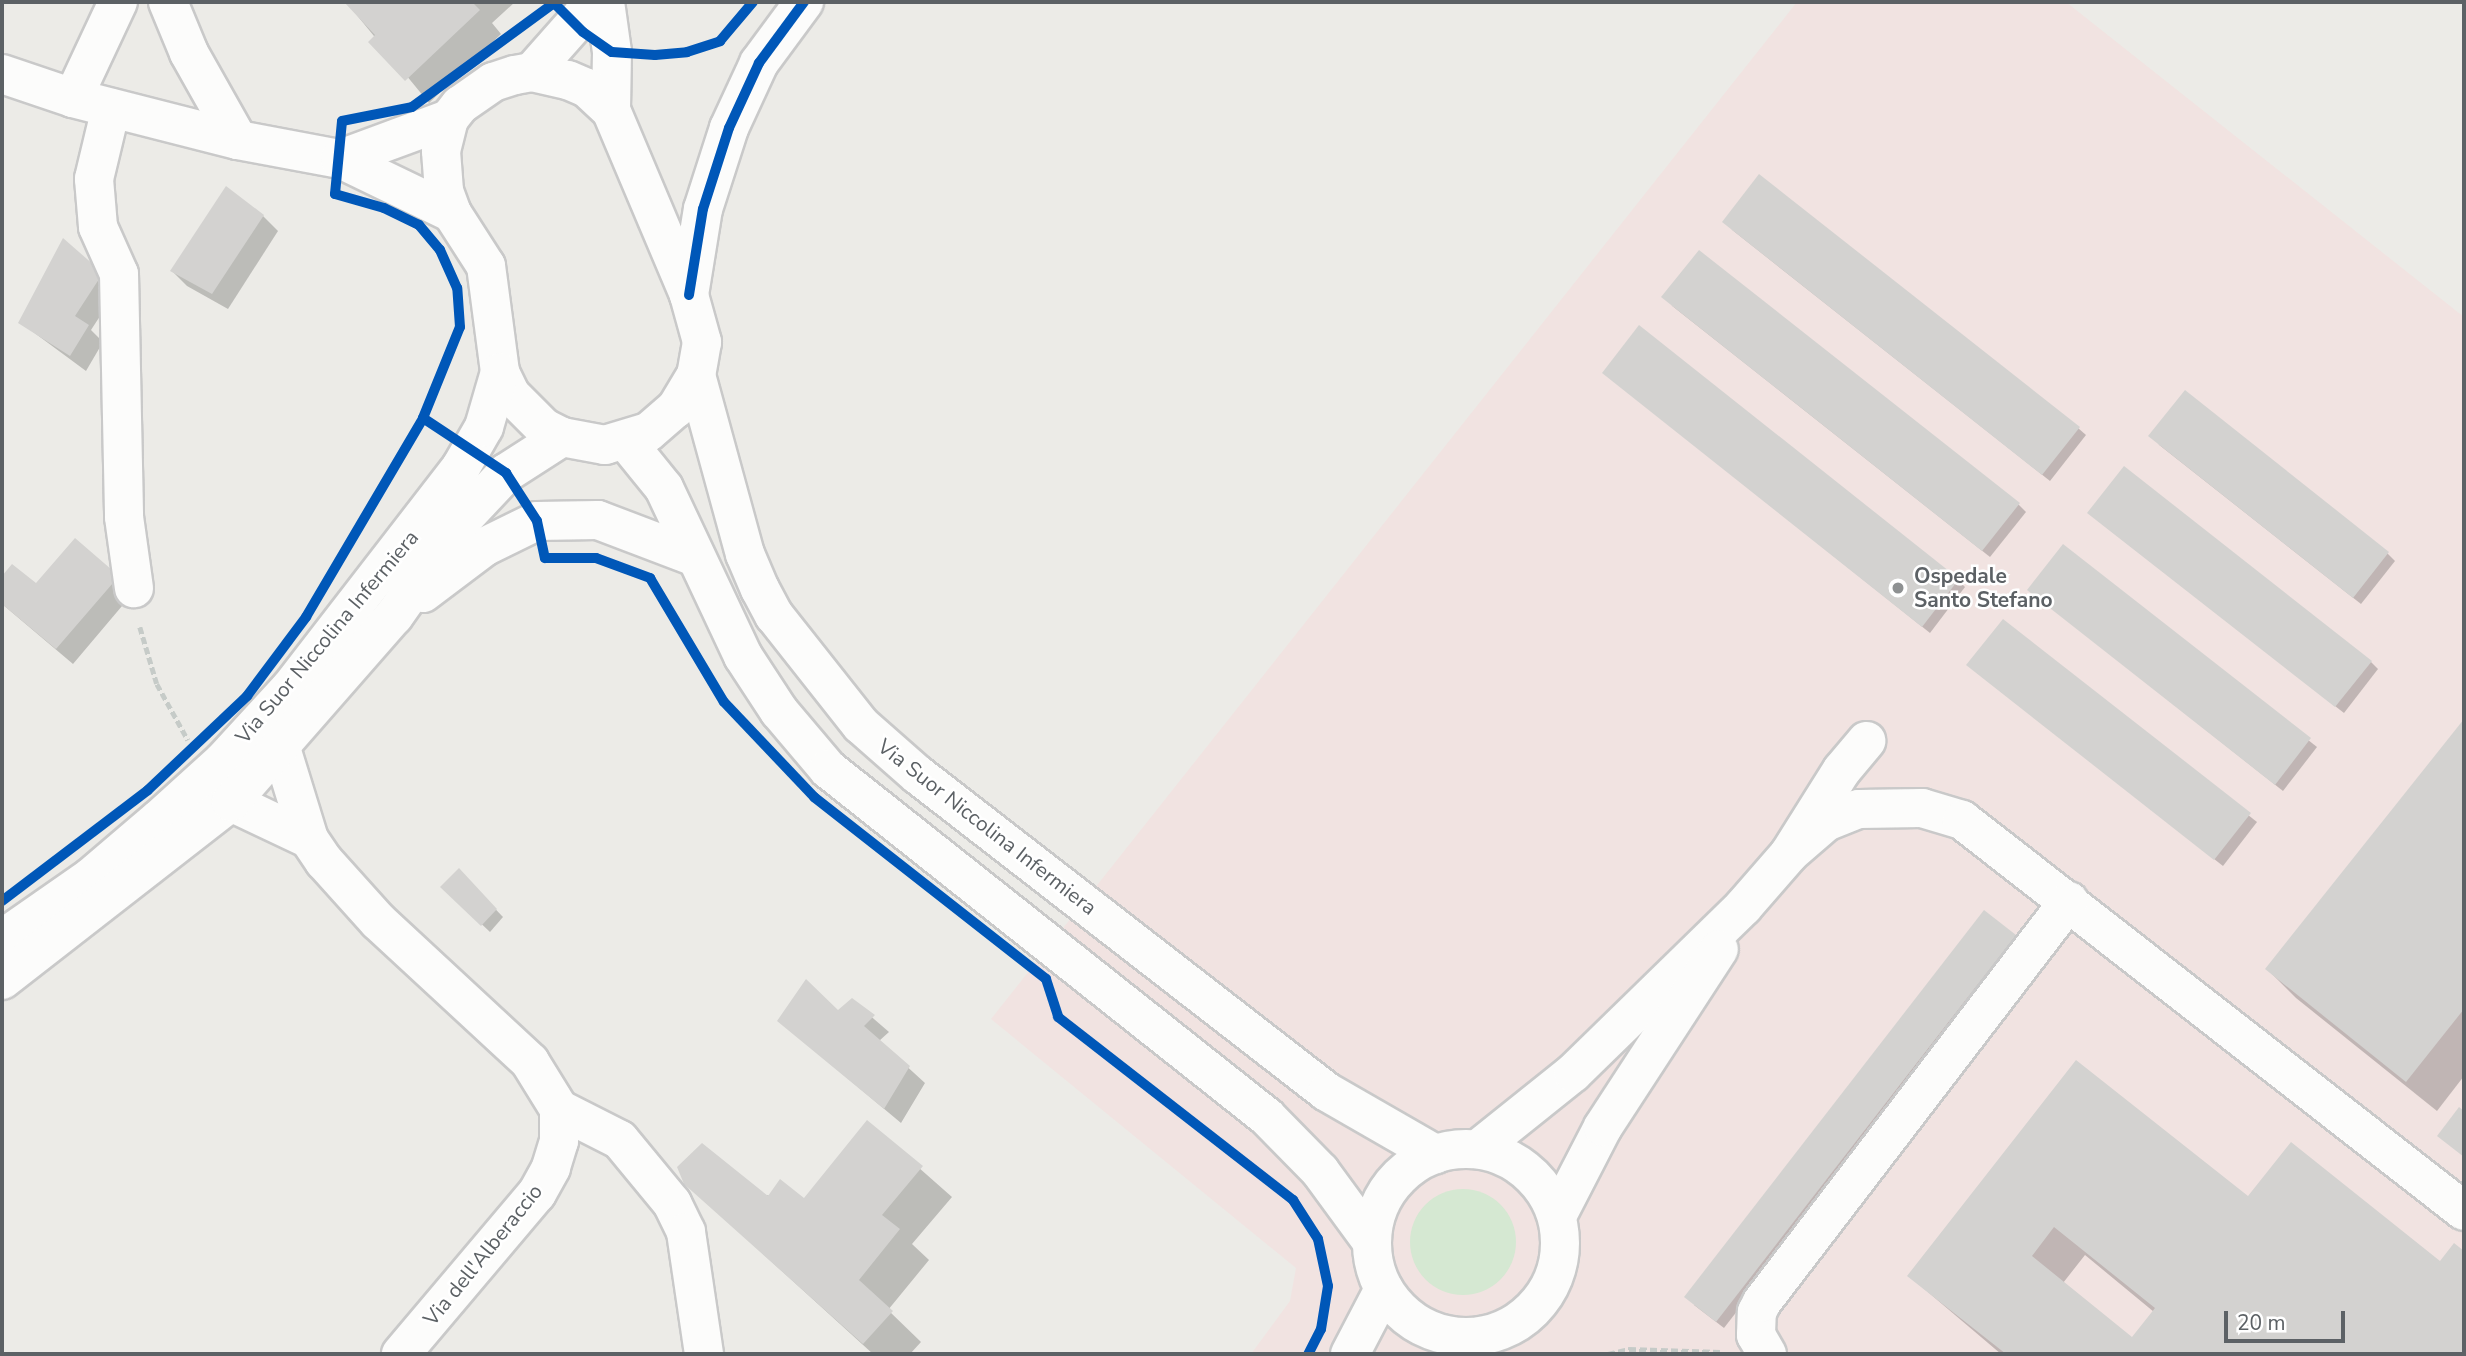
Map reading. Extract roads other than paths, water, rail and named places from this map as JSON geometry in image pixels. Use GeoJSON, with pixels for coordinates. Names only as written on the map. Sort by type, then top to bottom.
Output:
{"type":"FeatureCollection","features":[{"type":"Feature","properties":{"kind":"street"},"geometry":{"type":"LineString","coordinates":[[73,98],[118,2]]}},
{"type":"Feature","properties":{"kind":"street"},"geometry":{"type":"LineString","coordinates":[[168,2],[189,52],[239,140]]}},
{"type":"Feature","properties":{"kind":"street"},"geometry":{"type":"LineString","coordinates":[[340,159],[449,119],[485,87],[532,72],[594,2]]}},
{"type":"Feature","properties":{"kind":"street"},"geometry":{"type":"LineString","coordinates":[[449,119],[440,172],[453,213],[486,266],[500,372],[526,411],[562,438],[605,445],[626,441],[663,421],[687,394],[696,375],[702,342],[689,295],[611,110],[612,52],[605,2]]}},
{"type":"Feature","properties":{"kind":"street"},"geometry":{"type":"LineString","coordinates":[[689,295],[703,209],[729,128],[759,63],[804,2]]}},
{"type":"Feature","properties":{"kind":"street"},"geometry":{"type":"LineString","coordinates":[[532,72],[587,88],[611,110]]}},
{"type":"Feature","properties":{"kind":"street"},"geometry":{"type":"LineString","coordinates":[[2,75],[73,98],[239,140],[340,159],[453,213]]}},
{"type":"Feature","properties":{"kind":"street"},"geometry":{"type":"LineString","coordinates":[[111,108],[94,179],[98,227],[119,274],[123,489],[134,588]]}},
{"type":"Feature","properties":{"kind":"street","name":"Via Suor Niccolina Infermiera"},"geometry":{"type":"LineString","coordinates":[[2,939],[91,877],[159,819],[223,761],[291,687],[461,467],[484,427],[500,372]]}},
{"type":"Feature","properties":{"kind":"street","name":"Via Suor Niccolina Infermiera"},"geometry":{"type":"LineString","coordinates":[[696,375],[734,518],[760,589],[774,615],[861,725],[918,775],[1327,1092],[1434,1154]]}},
{"type":"Feature","properties":{"kind":"street","name":"Via Suor Niccolina Infermiera"},"geometry":{"type":"LineString","coordinates":[[2,979],[231,802],[394,617],[461,521],[506,473],[562,438]]}},
{"type":"Feature","properties":{"kind":"street"},"geometry":{"type":"LineString","coordinates":[[626,441],[663,488],[693,556],[743,656],[779,711],[828,769],[1267,1117],[1320,1171],[1372,1242],[1384,1289],[1414,1322],[1441,1334],[1471,1338],[1502,1331],[1539,1304],[1559,1262],[1557,1216],[1550,1199],[1528,1171],[1496,1153],[1478,1149],[1434,1154],[1418,1162],[1390,1186],[1375,1220],[1372,1242]]}},
{"type":"Feature","properties":{"kind":"street","name":"Via Suor Niccolina Infermiera"},"geometry":{"type":"LineString","coordinates":[[394,617],[484,547],[537,521],[598,520],[693,556]]}},
{"type":"Feature","properties":{"kind":"street"},"geometry":{"type":"LineString","coordinates":[[1789,855],[1842,770],[1866,741]]}},
{"type":"Feature","properties":{"kind":"street"},"geometry":{"type":"LineString","coordinates":[[281,748],[309,839],[377,921],[530,1062],[559,1109],[620,1140],[672,1203],[686,1231],[704,1354]]}},
{"type":"Feature","properties":{"kind":"street"},"geometry":{"type":"LineString","coordinates":[[231,802],[309,839]]}},
{"type":"Feature","properties":{"kind":"street"},"geometry":{"type":"LineString","coordinates":[[1478,1149],[1580,1066],[1743,907],[1789,855],[1826,822],[1843,814],[1881,806],[1922,808],[1976,828],[2464,1211]]}},
{"type":"Feature","properties":{"kind":"street"},"geometry":{"type":"LineString","coordinates":[[1767,1354],[1755,1323],[1762,1302],[2069,901]]}},
{"type":"Feature","properties":{"kind":"street"},"geometry":{"type":"LineString","coordinates":[[1557,1216],[1603,1127],[1743,907]]}},
{"type":"Feature","properties":{"kind":"street","name":"Via dell'Alberaccio"},"geometry":{"type":"LineString","coordinates":[[401,1354],[537,1193],[559,1141],[559,1109]]}},
{"type":"Feature","properties":{"kind":"street"},"geometry":{"type":"LineString","coordinates":[[1350,1354],[1384,1289]]}},
{"type":"Feature","properties":{"kind":"street"},"geometry":{"type":"LineString","coordinates":[[1405,1354],[1441,1334]]}},
{"type":"Feature","properties":{"kind":"place","name":"Ospedale Santo Stefano"},"geometry":{"type":"Point","coordinates":[1898,588]}}]}
